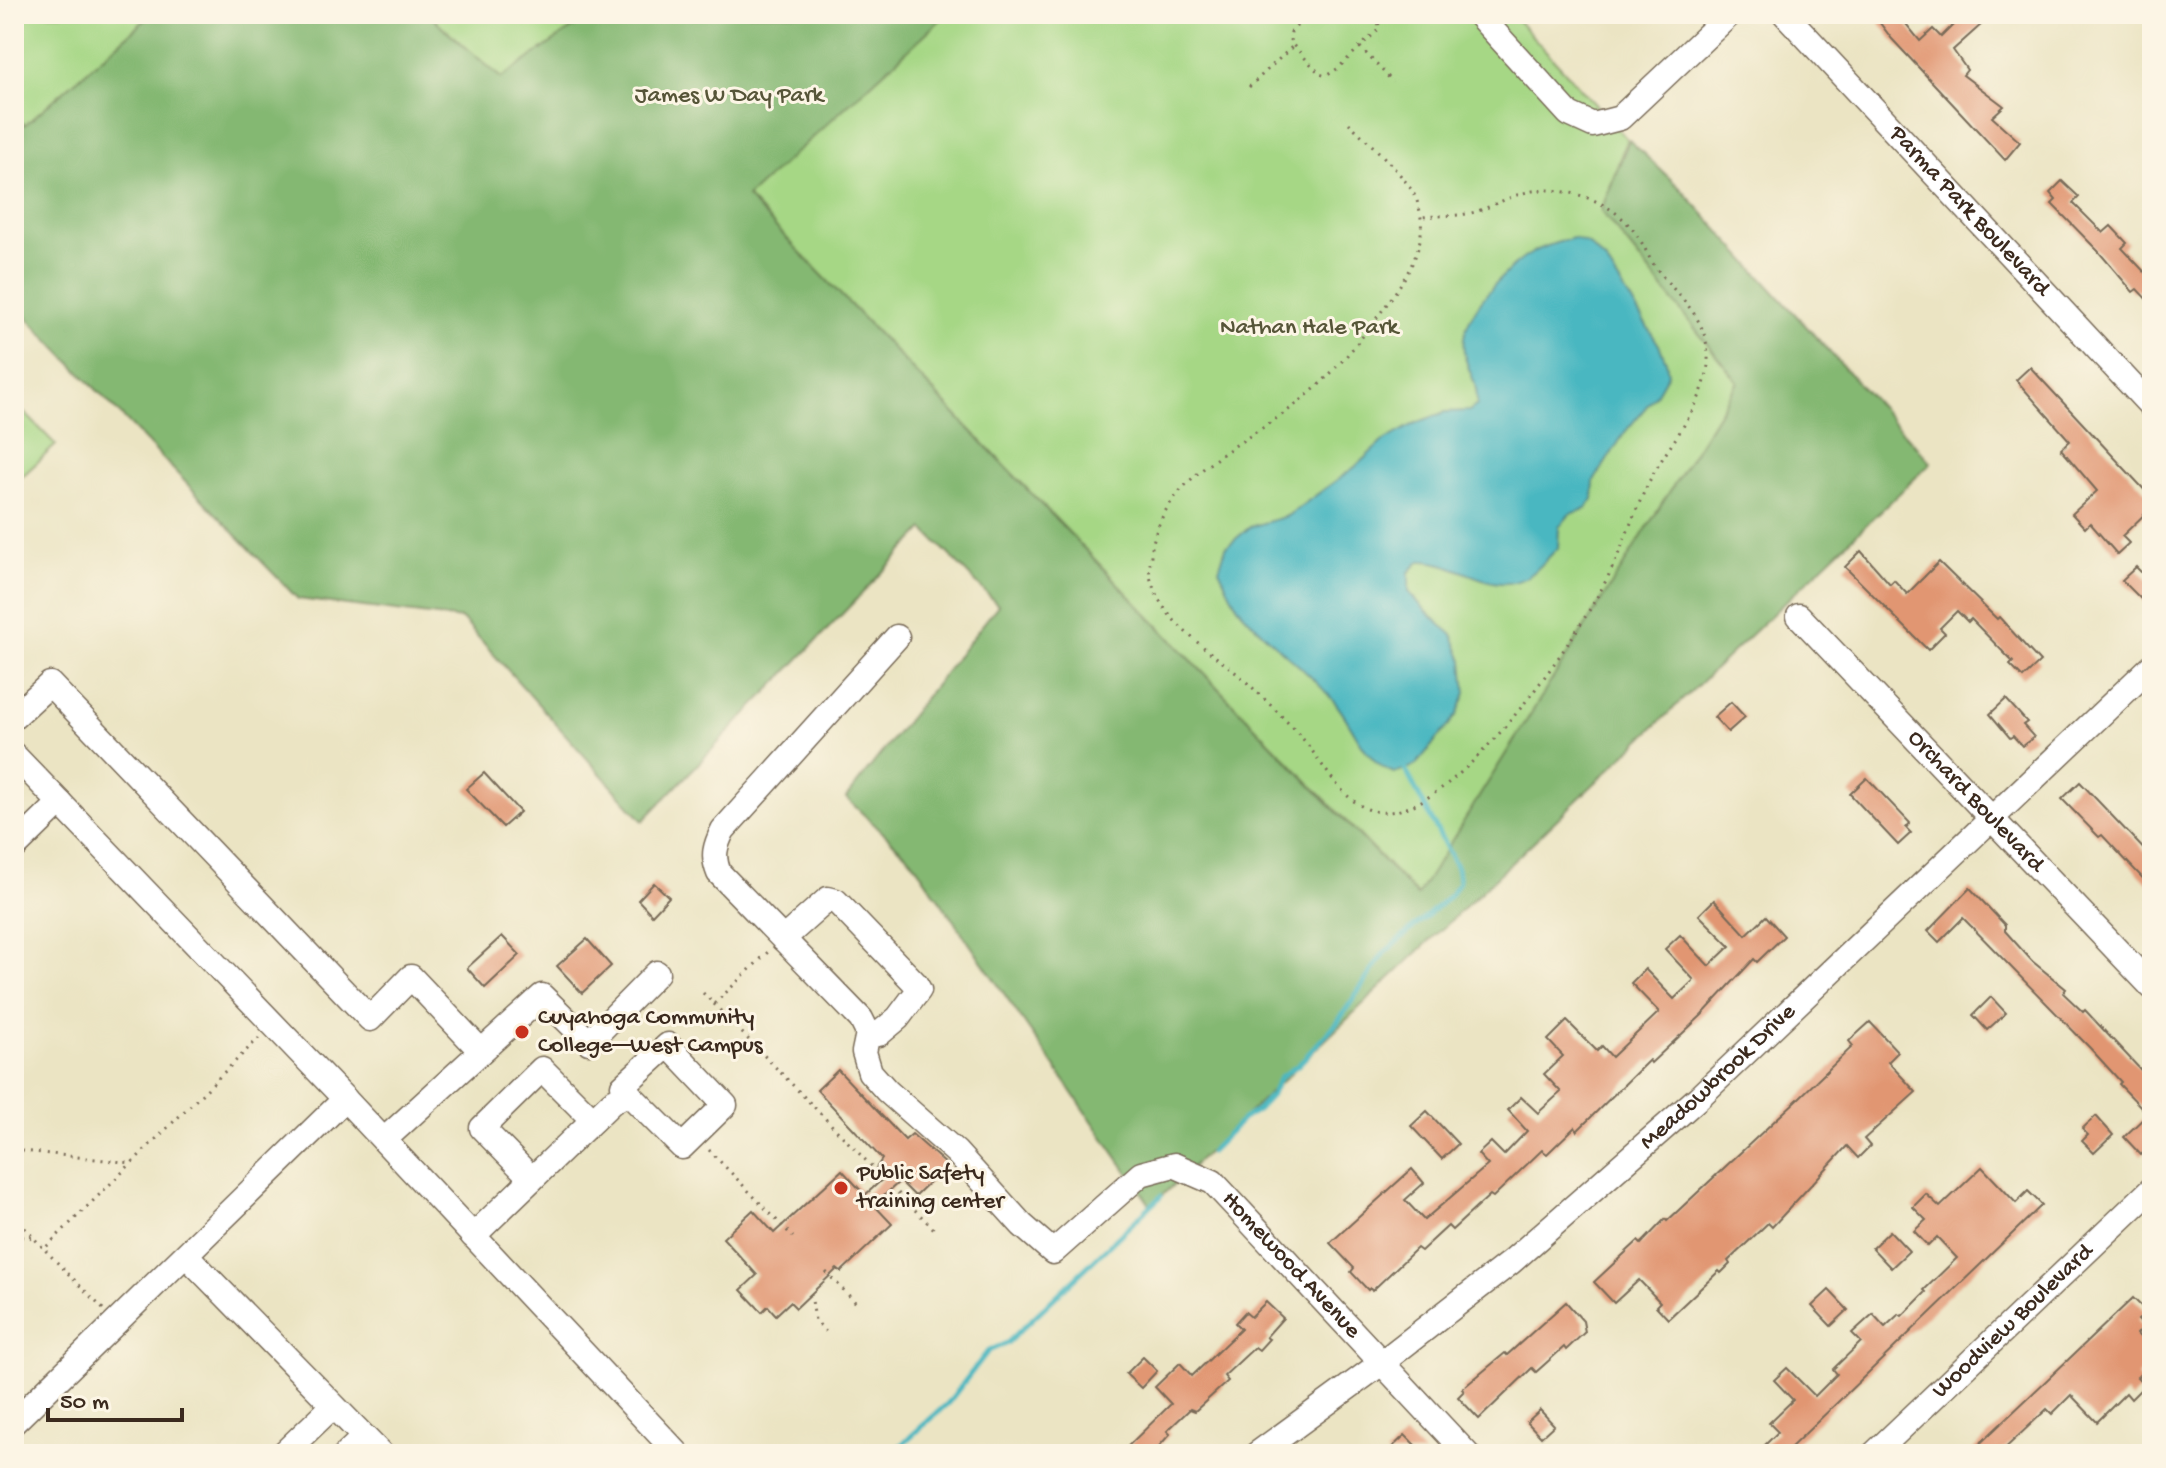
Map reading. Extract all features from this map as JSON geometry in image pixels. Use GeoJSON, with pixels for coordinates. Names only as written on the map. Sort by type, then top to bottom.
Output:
{"type":"FeatureCollection","features":[{"type":"Feature","properties":{"kind":"street"},"geometry":{"type":"LineString","coordinates":[[1478,14],[1569,114],[1593,125],[1620,118],[1730,14]]}},
{"type":"Feature","properties":{"kind":"street","name":"Parma Park Boulevard"},"geometry":{"type":"LineString","coordinates":[[1785,14],[2152,407]]}},
{"type":"Feature","properties":{"kind":"street","name":"Orchard Boulevard"},"geometry":{"type":"LineString","coordinates":[[1799,616],[2152,987]]}},
{"type":"Feature","properties":{"kind":"street"},"geometry":{"type":"LineString","coordinates":[[783,939],[828,899],[836,901],[919,990],[898,1018],[879,1034],[868,1033],[861,1019],[783,939],[719,873],[715,861],[715,846],[723,830],[897,637]]}},
{"type":"Feature","properties":{"kind":"street","name":"Meadowbrook Drive"},"geometry":{"type":"LineString","coordinates":[[1257,1454],[1511,1262],[1698,1098],[2152,666]]}},
{"type":"Feature","properties":{"kind":"street"},"geometry":{"type":"LineString","coordinates":[[14,717],[50,684],[370,1019],[411,977],[481,1051]]}},
{"type":"Feature","properties":{"kind":"street"},"geometry":{"type":"LineString","coordinates":[[14,755],[384,1140],[678,1454]]}},
{"type":"Feature","properties":{"kind":"street"},"geometry":{"type":"LineString","coordinates":[[14,848],[60,803]]}},
{"type":"Feature","properties":{"kind":"street"},"geometry":{"type":"LineString","coordinates":[[384,1140],[542,996],[589,1042],[657,973]]}},
{"type":"Feature","properties":{"kind":"street","name":"Homewood Avenue"},"geometry":{"type":"LineString","coordinates":[[868,1033],[864,1052],[870,1072],[956,1152],[1022,1225],[1053,1252],[1141,1174],[1174,1165],[1213,1182],[1467,1454]]}},
{"type":"Feature","properties":{"kind":"street"},"geometry":{"type":"LineString","coordinates":[[532,1179],[482,1128],[542,1069],[593,1120]]}},
{"type":"Feature","properties":{"kind":"street"},"geometry":{"type":"LineString","coordinates":[[473,1236],[612,1102],[628,1093]]}},
{"type":"Feature","properties":{"kind":"street"},"geometry":{"type":"LineString","coordinates":[[14,1422],[345,1099]]}},
{"type":"Feature","properties":{"kind":"street","name":"Woodview Boulevard"},"geometry":{"type":"LineString","coordinates":[[1874,1454],[2152,1189]]}},
{"type":"Feature","properties":{"kind":"street"},"geometry":{"type":"LineString","coordinates":[[186,1255],[372,1445],[346,1454]]}},
{"type":"Feature","properties":{"kind":"street"},"geometry":{"type":"LineString","coordinates":[[283,1454],[333,1406]]}},
{"type":"Feature","properties":{"kind":"path"},"geometry":{"type":"LineString","coordinates":[[1308,14],[1289,38],[1320,74],[1326,76],[1379,29],[1378,14]]}},
{"type":"Feature","properties":{"kind":"path"},"geometry":{"type":"LineString","coordinates":[[1249,87],[1293,46]]}},
{"type":"Feature","properties":{"kind":"path"},"geometry":{"type":"LineString","coordinates":[[1360,47],[1393,82]]}},
{"type":"Feature","properties":{"kind":"path"},"geometry":{"type":"LineString","coordinates":[[1349,123],[1411,188],[1421,216],[1420,244],[1413,263],[1357,344],[1309,394],[1202,469],[1183,487],[1157,529],[1149,572],[1152,586],[1171,617],[1262,696],[1304,740],[1354,801],[1375,812],[1388,813],[1407,808],[1439,789],[1487,750],[1587,616],[1617,559],[1650,480],[1697,402],[1704,384],[1708,356],[1705,334],[1692,309],[1663,277],[1626,221],[1596,201],[1563,191],[1546,190],[1510,196],[1472,213],[1421,216]]}},
{"type":"Feature","properties":{"kind":"path"},"geometry":{"type":"LineString","coordinates":[[1421,216],[1428,208]]}},
{"type":"Feature","properties":{"kind":"path"},"geometry":{"type":"LineString","coordinates":[[714,1004],[783,939]]}},
{"type":"Feature","properties":{"kind":"path"},"geometry":{"type":"LineString","coordinates":[[703,993],[882,1177]]}},
{"type":"Feature","properties":{"kind":"path"},"geometry":{"type":"LineString","coordinates":[[44,1249],[265,1033]]}},
{"type":"Feature","properties":{"kind":"path"},"geometry":{"type":"LineString","coordinates":[[706,1147],[793,1237]]}},
{"type":"Feature","properties":{"kind":"path"},"geometry":{"type":"LineString","coordinates":[[14,1150],[132,1163]]}},
{"type":"Feature","properties":{"kind":"path"},"geometry":{"type":"LineString","coordinates":[[898,1193],[936,1231]]}},
{"type":"Feature","properties":{"kind":"path"},"geometry":{"type":"LineString","coordinates":[[14,1216],[109,1315]]}},
{"type":"Feature","properties":{"kind":"path"},"geometry":{"type":"LineString","coordinates":[[14,1236],[34,1238]]}},
{"type":"Feature","properties":{"kind":"path"},"geometry":{"type":"LineString","coordinates":[[826,1272],[859,1306]]}},
{"type":"Feature","properties":{"kind":"path"},"geometry":{"type":"LineString","coordinates":[[811,1294],[815,1320],[829,1335]]}},
{"type":"Feature","properties":{"kind":"green space"},"geometry":{"type":"Polygon","coordinates":[[[14,14],[152,14],[25,125],[14,115],[14,14]]]}},
{"type":"Feature","properties":{"kind":"green space","name":"James W Day Park"},"geometry":{"type":"Polygon","coordinates":[[[152,14],[428,14],[501,78],[593,14],[947,14],[747,197],[1417,896],[1738,382],[1601,211],[1629,140],[1680,188],[1931,463],[1151,1206],[911,859],[846,798],[998,605],[924,529],[643,821],[462,619],[298,599],[14,304],[14,115],[25,125],[152,14]]]}},
{"type":"Feature","properties":{"kind":"green space","name":"Nathan Hale Park"},"geometry":{"type":"Polygon","coordinates":[[[428,14],[1512,14],[1627,139],[1601,211],[1738,382],[1418,896],[747,197],[501,78],[428,14]]]}},
{"type":"Feature","properties":{"kind":"green space"},"geometry":{"type":"Polygon","coordinates":[[[14,402],[56,445],[14,484],[14,402]]]}},
{"type":"Feature","properties":{"kind":"water"},"geometry":{"type":"Polygon","coordinates":[[[1574,238],[1588,244],[1605,260],[1659,345],[1668,374],[1594,481],[1593,499],[1586,509],[1570,514],[1559,527],[1558,548],[1530,575],[1516,582],[1503,583],[1435,562],[1420,561],[1409,572],[1409,592],[1453,636],[1463,661],[1466,693],[1457,715],[1415,766],[1394,773],[1373,759],[1340,709],[1321,687],[1239,608],[1219,569],[1226,547],[1250,527],[1287,516],[1355,467],[1382,442],[1416,423],[1445,412],[1469,411],[1477,405],[1476,388],[1464,351],[1468,324],[1476,309],[1497,282],[1521,260],[1542,248],[1574,238]]]}},
{"type":"Feature","properties":{"kind":"building"},"geometry":{"type":"Polygon","coordinates":[[[1889,14],[1898,14],[1920,41],[1933,29],[1941,37],[1964,14],[1973,14],[1982,24],[1953,50],[1967,70],[1963,75],[2004,106],[1992,117],[2020,142],[2005,160],[1892,39],[1880,23],[1889,14]]]}},
{"type":"Feature","properties":{"kind":"building"},"geometry":{"type":"Polygon","coordinates":[[[2062,181],[2079,197],[2073,203],[2103,233],[2111,226],[2127,243],[2122,248],[2152,280],[2152,305],[2137,289],[2133,292],[2052,204],[2056,200],[2050,193],[2062,181]]]}},
{"type":"Feature","properties":{"kind":"building"},"geometry":{"type":"Polygon","coordinates":[[[2030,367],[2152,498],[2152,507],[2122,536],[2129,543],[2117,554],[2090,523],[2085,528],[2072,514],[2097,491],[2061,449],[2070,441],[2016,380],[2030,367]]]}},
{"type":"Feature","properties":{"kind":"building"},"geometry":{"type":"Polygon","coordinates":[[[1861,551],[1890,584],[1894,580],[1907,594],[1939,562],[1997,619],[1999,617],[2040,662],[2023,678],[2010,665],[2013,662],[1971,619],[1968,622],[1957,611],[1940,628],[1945,633],[1928,650],[1845,567],[1861,551]]]}},
{"type":"Feature","properties":{"kind":"building"},"geometry":{"type":"Polygon","coordinates":[[[2136,567],[2152,583],[2152,610],[2122,580],[2136,567]]]}},
{"type":"Feature","properties":{"kind":"building"},"geometry":{"type":"Polygon","coordinates":[[[2006,699],[2027,722],[2023,725],[2034,737],[2022,746],[2013,736],[2010,738],[1990,714],[2006,699]]]}},
{"type":"Feature","properties":{"kind":"building"},"geometry":{"type":"Polygon","coordinates":[[[1731,702],[1745,717],[1728,732],[1714,717],[1731,702]]]}},
{"type":"Feature","properties":{"kind":"building"},"geometry":{"type":"Polygon","coordinates":[[[484,773],[520,812],[503,827],[466,789],[484,773]]]}},
{"type":"Feature","properties":{"kind":"building"},"geometry":{"type":"Polygon","coordinates":[[[1867,778],[1910,823],[1906,828],[1911,833],[1898,845],[1850,794],[1867,778]]]}},
{"type":"Feature","properties":{"kind":"building"},"geometry":{"type":"Polygon","coordinates":[[[2080,782],[2152,858],[2152,888],[2102,835],[2099,837],[2062,799],[2080,782]]]}},
{"type":"Feature","properties":{"kind":"building"},"geometry":{"type":"Polygon","coordinates":[[[654,883],[669,897],[652,915],[638,900],[654,883]]]}},
{"type":"Feature","properties":{"kind":"building"},"geometry":{"type":"Polygon","coordinates":[[[1970,888],[2005,925],[2005,931],[2032,961],[2066,989],[2063,993],[2083,1012],[2085,1010],[2152,1082],[2152,1144],[2141,1155],[2124,1137],[2148,1114],[2090,1048],[1963,918],[1939,942],[1928,931],[1970,888]]]}},
{"type":"Feature","properties":{"kind":"building"},"geometry":{"type":"Polygon","coordinates":[[[1714,900],[1746,935],[1766,916],[1784,936],[1757,962],[1754,959],[1702,1015],[1651,1063],[1649,1060],[1577,1131],[1575,1127],[1547,1154],[1542,1150],[1493,1197],[1490,1195],[1452,1230],[1448,1226],[1421,1251],[1417,1248],[1372,1291],[1370,1288],[1368,1290],[1351,1272],[1354,1268],[1330,1243],[1412,1169],[1424,1183],[1405,1200],[1424,1220],[1488,1165],[1478,1154],[1491,1142],[1504,1155],[1527,1131],[1508,1110],[1521,1097],[1538,1113],[1561,1092],[1544,1074],[1563,1056],[1548,1040],[1567,1021],[1597,1051],[1602,1046],[1612,1057],[1659,1012],[1631,983],[1645,969],[1674,999],[1694,980],[1665,949],[1680,935],[1709,966],[1730,946],[1699,915],[1714,900]]]}},
{"type":"Feature","properties":{"kind":"building"},"geometry":{"type":"Polygon","coordinates":[[[502,936],[520,955],[485,988],[467,968],[502,936]]]}},
{"type":"Feature","properties":{"kind":"building"},"geometry":{"type":"Polygon","coordinates":[[[587,939],[611,966],[582,993],[557,966],[587,939]]]}},
{"type":"Feature","properties":{"kind":"building"},"geometry":{"type":"Polygon","coordinates":[[[1991,997],[2006,1013],[1987,1030],[1973,1015],[1991,997]]]}},
{"type":"Feature","properties":{"kind":"building"},"geometry":{"type":"Polygon","coordinates":[[[1870,1022],[1898,1052],[1888,1062],[1916,1092],[1864,1139],[1870,1146],[1858,1158],[1847,1146],[1772,1227],[1768,1223],[1728,1261],[1730,1264],[1721,1273],[1719,1271],[1668,1319],[1656,1306],[1660,1302],[1639,1280],[1614,1303],[1594,1282],[1638,1241],[1641,1244],[1665,1219],[1667,1221],[1797,1100],[1853,1046],[1849,1041],[1870,1022]]]}},
{"type":"Feature","properties":{"kind":"building","name":"Public Safety training center"},"geometry":{"type":"Polygon","coordinates":[[[838,1070],[905,1140],[912,1134],[947,1165],[915,1196],[900,1181],[874,1205],[892,1224],[841,1272],[837,1269],[796,1308],[790,1302],[776,1315],[768,1306],[762,1312],[741,1290],[757,1275],[723,1238],[753,1210],[774,1233],[842,1170],[865,1195],[885,1177],[876,1168],[882,1159],[817,1090],[838,1070]]]}},
{"type":"Feature","properties":{"kind":"building"},"geometry":{"type":"Polygon","coordinates":[[[1427,1111],[1458,1144],[1442,1159],[1411,1126],[1427,1111]]]}},
{"type":"Feature","properties":{"kind":"building"},"geometry":{"type":"Polygon","coordinates":[[[2096,1116],[2113,1135],[2094,1153],[2082,1141],[2088,1135],[2082,1129],[2096,1116]]]}},
{"type":"Feature","properties":{"kind":"building"},"geometry":{"type":"Polygon","coordinates":[[[1982,1167],[2016,1203],[2028,1191],[2042,1205],[1784,1454],[1756,1454],[1778,1432],[1769,1423],[1793,1400],[1774,1380],[1787,1368],[1815,1396],[1837,1374],[1833,1369],[1861,1342],[1852,1333],[1873,1314],[1885,1327],[1899,1314],[1902,1316],[1957,1258],[1937,1237],[1928,1246],[1914,1231],[1926,1220],[1913,1207],[1926,1194],[1940,1207],[1982,1167]]]}},
{"type":"Feature","properties":{"kind":"building"},"geometry":{"type":"Polygon","coordinates":[[[1890,1231],[1909,1251],[1891,1268],[1872,1248],[1890,1231]]]}},
{"type":"Feature","properties":{"kind":"building"},"geometry":{"type":"Polygon","coordinates":[[[1829,1290],[1848,1310],[1831,1326],[1812,1306],[1829,1290]]]}},
{"type":"Feature","properties":{"kind":"building"},"geometry":{"type":"Polygon","coordinates":[[[2133,1298],[2147,1312],[2138,1320],[2144,1326],[2137,1334],[2152,1350],[2152,1364],[2137,1377],[2145,1385],[2131,1399],[2126,1393],[2097,1422],[2071,1395],[2052,1414],[2047,1409],[1999,1454],[1969,1454],[2133,1298]]]}},
{"type":"Feature","properties":{"kind":"building"},"geometry":{"type":"Polygon","coordinates":[[[1266,1302],[1283,1318],[1259,1350],[1255,1347],[1224,1376],[1228,1381],[1195,1411],[1190,1409],[1167,1431],[1170,1434],[1152,1454],[1120,1454],[1171,1404],[1155,1387],[1180,1363],[1192,1376],[1241,1329],[1235,1323],[1245,1312],[1251,1317],[1266,1302]]]}},
{"type":"Feature","properties":{"kind":"building"},"geometry":{"type":"Polygon","coordinates":[[[1566,1302],[1583,1321],[1585,1332],[1536,1372],[1532,1368],[1479,1419],[1458,1397],[1464,1391],[1462,1389],[1505,1353],[1507,1355],[1566,1302]]]}},
{"type":"Feature","properties":{"kind":"building"},"geometry":{"type":"Polygon","coordinates":[[[1143,1357],[1157,1371],[1141,1388],[1126,1374],[1143,1357]]]}},
{"type":"Feature","properties":{"kind":"building"},"geometry":{"type":"Polygon","coordinates":[[[1540,1410],[1554,1425],[1541,1437],[1527,1422],[1540,1410]]]}},
{"type":"Feature","properties":{"kind":"building"},"geometry":{"type":"Polygon","coordinates":[[[1405,1435],[1424,1454],[1385,1454],[1405,1435]]]}},
{"type":"Feature","properties":{"kind":"waterway"},"geometry":{"type":"LineString","coordinates":[[1210,1152],[1243,1119],[1257,1110],[1272,1094],[1280,1077],[1298,1065],[1337,1023],[1384,953],[1451,895],[1459,882],[1457,868],[1405,769]]}},
{"type":"Feature","properties":{"kind":"waterway"},"geometry":{"type":"LineString","coordinates":[[891,1454],[948,1403],[988,1351],[1007,1343],[1161,1196]]}},
{"type":"Feature","properties":{"kind":"place","name":"Cuyahoga Community College—West Campus"},"geometry":{"type":"Point","coordinates":[522,1032]}},
{"type":"Feature","properties":{"kind":"place","name":"Public Safety training center"},"geometry":{"type":"Point","coordinates":[841,1188]}}]}
